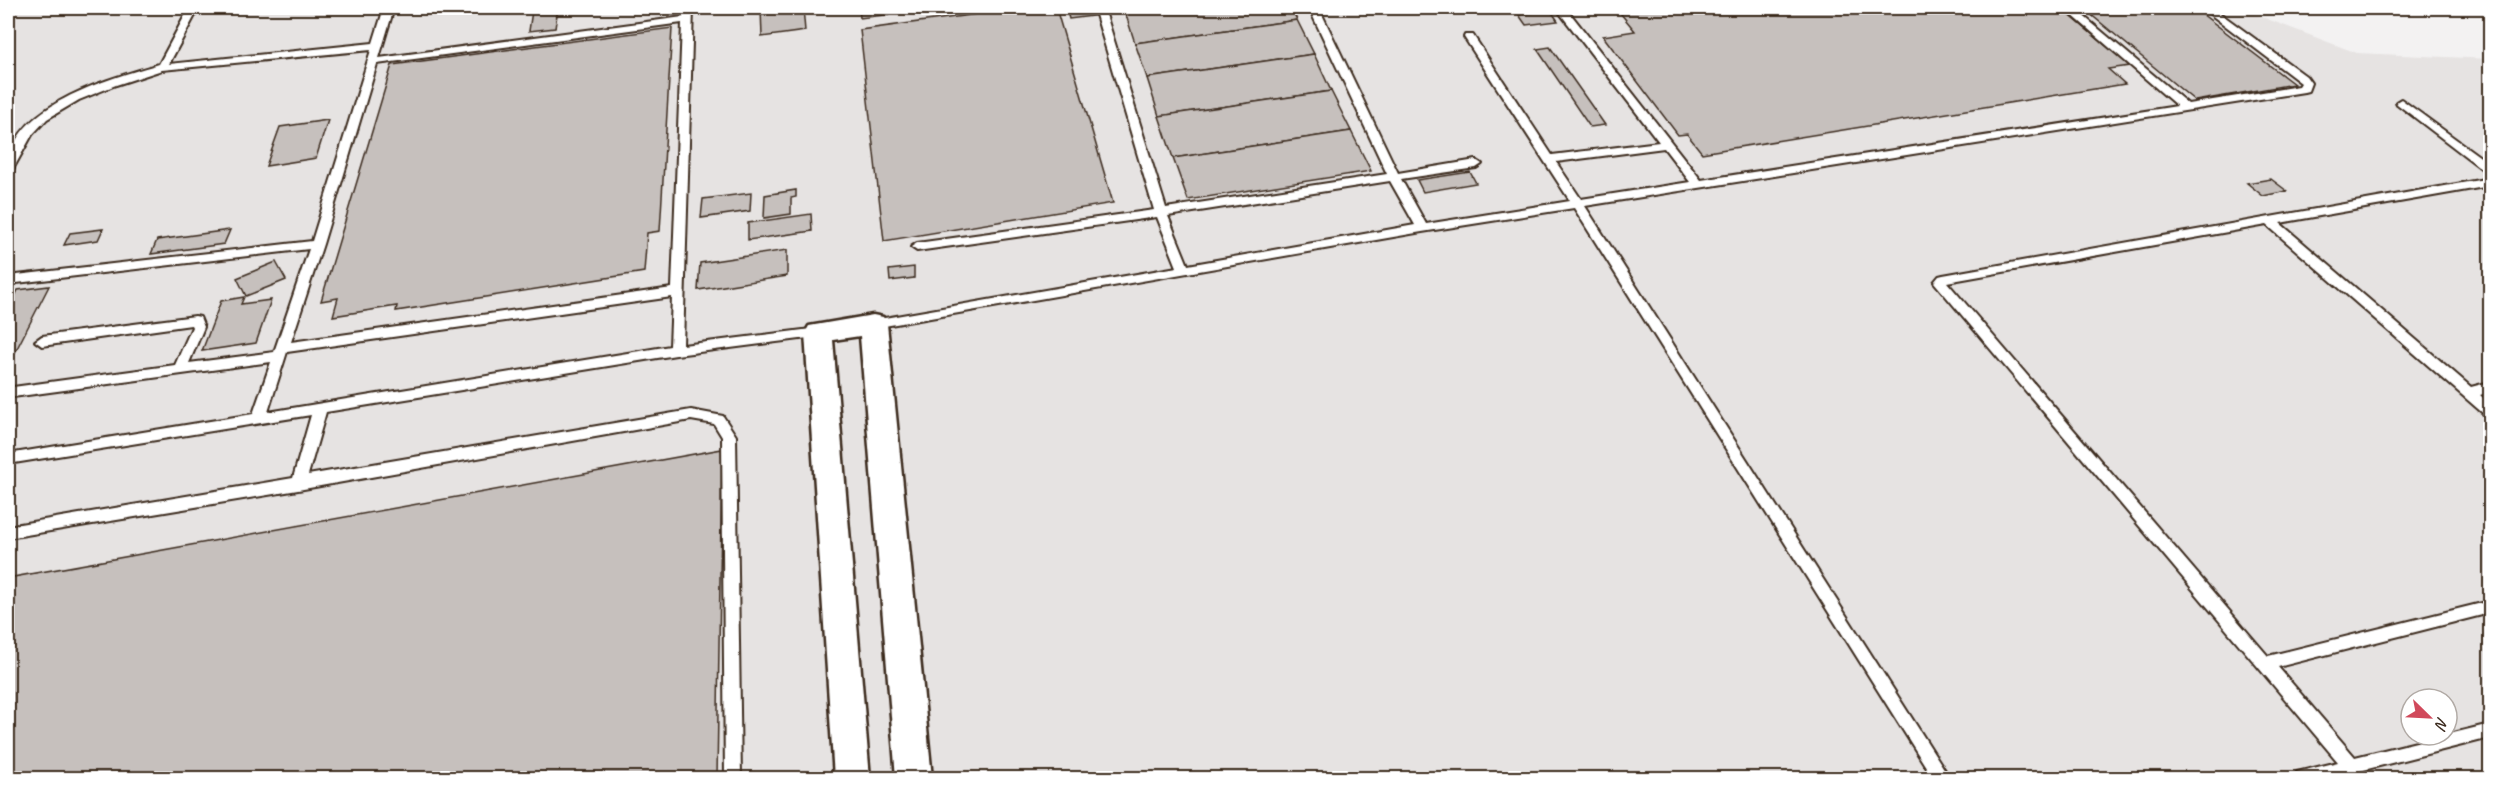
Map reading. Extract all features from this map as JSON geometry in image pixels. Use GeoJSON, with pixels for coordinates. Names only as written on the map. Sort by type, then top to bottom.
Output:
{"type":"FeatureCollection","features":[{"type":"Feature","properties":{"kind":"street"},"geometry":{"type":"LineString","coordinates":[[852,778],[819,333],[873,324],[914,778]]}},
{"type":"Feature","properties":{"kind":"lane"},"geometry":{"type":"LineString","coordinates":[[164,66],[194,8]]}},
{"type":"Feature","properties":{"kind":"lane"},"geometry":{"type":"LineString","coordinates":[[259,417],[317,244],[388,8]]}},
{"type":"Feature","properties":{"kind":"lane"},"geometry":{"type":"LineString","coordinates":[[1099,8],[1161,213],[1184,270]]}},
{"type":"Feature","properties":{"kind":"lane"},"geometry":{"type":"LineString","coordinates":[[1314,8],[1393,175],[1422,228]]}},
{"type":"Feature","properties":{"kind":"lane"},"geometry":{"type":"LineString","coordinates":[[1562,8],[1697,183]]}},
{"type":"Feature","properties":{"kind":"lane"},"geometry":{"type":"LineString","coordinates":[[2069,8],[2184,106]]}},
{"type":"Feature","properties":{"kind":"lane"},"geometry":{"type":"LineString","coordinates":[[873,324],[1422,228],[2304,88],[2306,83],[2207,8]]}},
{"type":"Feature","properties":{"kind":"lane"},"geometry":{"type":"LineString","coordinates":[[372,62],[688,13],[676,292],[676,350]]}},
{"type":"Feature","properties":{"kind":"lane"},"geometry":{"type":"LineString","coordinates":[[1469,37],[1578,204],[1942,778]]}},
{"type":"Feature","properties":{"kind":"lane"},"geometry":{"type":"LineString","coordinates":[[8,168],[33,127],[58,108],[112,82],[164,66],[375,46]]}},
{"type":"Feature","properties":{"kind":"lane"},"geometry":{"type":"LineString","coordinates":[[2401,102],[2490,168]]}},
{"type":"Feature","properties":{"kind":"lane"},"geometry":{"type":"LineString","coordinates":[[1549,159],[1667,144]]}},
{"type":"Feature","properties":{"kind":"lane"},"geometry":{"type":"LineString","coordinates":[[917,247],[1161,213],[1393,175],[1476,164]]}},
{"type":"Feature","properties":{"kind":"lane"},"geometry":{"type":"LineString","coordinates":[[2352,766],[1940,282],[1943,279],[2490,182]]}},
{"type":"Feature","properties":{"kind":"lane"},"geometry":{"type":"LineString","coordinates":[[2271,222],[2490,411]]}},
{"type":"Feature","properties":{"kind":"lane"},"geometry":{"type":"LineString","coordinates":[[8,280],[317,244]]}},
{"type":"Feature","properties":{"kind":"lane"},"geometry":{"type":"LineString","coordinates":[[13,392],[180,370],[280,352],[676,292]]}},
{"type":"Feature","properties":{"kind":"lane"},"geometry":{"type":"LineString","coordinates":[[42,341],[198,321],[198,327],[180,370]]}},
{"type":"Feature","properties":{"kind":"lane"},"geometry":{"type":"LineString","coordinates":[[8,459],[676,350],[819,333]]}},
{"type":"Feature","properties":{"kind":"lane"},"geometry":{"type":"LineString","coordinates":[[2469,393],[2490,387]]}},
{"type":"Feature","properties":{"kind":"lane"},"geometry":{"type":"LineString","coordinates":[[298,483],[320,408]]}},
{"type":"Feature","properties":{"kind":"lane"},"geometry":{"type":"LineString","coordinates":[[8,532],[691,415],[718,420],[729,435],[733,778]]}},
{"type":"Feature","properties":{"kind":"lane"},"geometry":{"type":"LineString","coordinates":[[2264,664],[2490,607]]}},
{"type":"Feature","properties":{"kind":"lane"},"geometry":{"type":"LineString","coordinates":[[2303,778],[2490,731]]}},
{"type":"Feature","properties":{"kind":"shaded area"},"geometry":{"type":"Polygon","coordinates":[[[8,8],[2238,8],[2357,53],[2490,59],[2490,778],[8,778],[8,8]]]}},
{"type":"Feature","properties":{"kind":"building"},"geometry":{"type":"Polygon","coordinates":[[[558,8],[555,28],[529,31],[532,11],[558,8]]]}},
{"type":"Feature","properties":{"kind":"building"},"geometry":{"type":"Polygon","coordinates":[[[761,8],[803,8],[805,31],[762,37],[761,8]]]}},
{"type":"Feature","properties":{"kind":"building"},"geometry":{"type":"Polygon","coordinates":[[[859,8],[942,8],[860,18],[859,8]]]}},
{"type":"Feature","properties":{"kind":"building"},"geometry":{"type":"Polygon","coordinates":[[[1022,8],[1056,8],[1113,203],[884,241],[860,30],[1022,8]]]}},
{"type":"Feature","properties":{"kind":"building"},"geometry":{"type":"Polygon","coordinates":[[[1066,8],[1098,8],[1100,15],[1069,19],[1066,8]]]}},
{"type":"Feature","properties":{"kind":"building"},"geometry":{"type":"Polygon","coordinates":[[[1291,8],[1297,20],[1135,43],[1124,9],[1291,8]]]}},
{"type":"Feature","properties":{"kind":"building"},"geometry":{"type":"Polygon","coordinates":[[[1549,8],[1558,21],[1526,25],[1519,15],[1535,12],[1532,9],[1549,8]]]}},
{"type":"Feature","properties":{"kind":"building"},"geometry":{"type":"Polygon","coordinates":[[[1616,8],[2061,8],[2130,66],[2108,69],[2125,84],[1702,153],[1687,134],[1678,135],[1603,36],[1635,31],[1616,8]]]}},
{"type":"Feature","properties":{"kind":"building"},"geometry":{"type":"Polygon","coordinates":[[[2083,8],[2194,8],[2294,84],[2195,101],[2083,8]]]}},
{"type":"Feature","properties":{"kind":"building"},"geometry":{"type":"Polygon","coordinates":[[[1297,20],[1314,54],[1147,78],[1135,43],[1297,20]]]}},
{"type":"Feature","properties":{"kind":"building"},"geometry":{"type":"Polygon","coordinates":[[[672,28],[660,231],[647,233],[644,272],[396,311],[397,306],[333,316],[338,298],[321,301],[392,65],[672,28]]]}},
{"type":"Feature","properties":{"kind":"building"},"geometry":{"type":"Polygon","coordinates":[[[1550,47],[1605,125],[1590,127],[1537,49],[1550,47]]]}},
{"type":"Feature","properties":{"kind":"building"},"geometry":{"type":"Polygon","coordinates":[[[1314,54],[1331,91],[1159,116],[1147,78],[1314,54]]]}},
{"type":"Feature","properties":{"kind":"building"},"geometry":{"type":"Polygon","coordinates":[[[1331,91],[1351,131],[1173,158],[1159,116],[1331,91]]]}},
{"type":"Feature","properties":{"kind":"building"},"geometry":{"type":"Polygon","coordinates":[[[328,120],[316,158],[266,166],[280,127],[328,120]]]}},
{"type":"Feature","properties":{"kind":"building"},"geometry":{"type":"Polygon","coordinates":[[[1351,131],[1371,171],[1188,200],[1173,158],[1351,131]]]}},
{"type":"Feature","properties":{"kind":"building"},"geometry":{"type":"Polygon","coordinates":[[[1470,172],[1476,183],[1423,192],[1417,180],[1470,172]]]}},
{"type":"Feature","properties":{"kind":"building"},"geometry":{"type":"Polygon","coordinates":[[[2271,179],[2287,191],[2263,196],[2247,183],[2271,179]]]}},
{"type":"Feature","properties":{"kind":"building"},"geometry":{"type":"Polygon","coordinates":[[[796,190],[796,197],[791,198],[791,214],[764,218],[765,195],[796,190]]]}},
{"type":"Feature","properties":{"kind":"building"},"geometry":{"type":"Polygon","coordinates":[[[751,193],[750,211],[701,218],[703,199],[751,193]]]}},
{"type":"Feature","properties":{"kind":"building"},"geometry":{"type":"Polygon","coordinates":[[[811,214],[812,231],[748,240],[748,223],[811,214]]]}},
{"type":"Feature","properties":{"kind":"building"},"geometry":{"type":"Polygon","coordinates":[[[103,229],[98,240],[64,245],[70,233],[103,229]]]}},
{"type":"Feature","properties":{"kind":"building"},"geometry":{"type":"Polygon","coordinates":[[[230,230],[224,244],[151,254],[157,240],[230,230]]]}},
{"type":"Feature","properties":{"kind":"building"},"geometry":{"type":"Polygon","coordinates":[[[787,250],[787,276],[698,290],[700,263],[787,250]]]}},
{"type":"Feature","properties":{"kind":"building"},"geometry":{"type":"Polygon","coordinates":[[[276,262],[286,280],[246,296],[237,278],[276,262]]]}},
{"type":"Feature","properties":{"kind":"building"},"geometry":{"type":"Polygon","coordinates":[[[914,267],[914,278],[890,281],[889,270],[914,267]]]}},
{"type":"Feature","properties":{"kind":"building"},"geometry":{"type":"Polygon","coordinates":[[[49,286],[8,366],[8,310],[18,290],[49,286]]]}},
{"type":"Feature","properties":{"kind":"building"},"geometry":{"type":"Polygon","coordinates":[[[244,297],[241,304],[271,300],[256,343],[202,351],[221,301],[244,297]]]}},
{"type":"Feature","properties":{"kind":"building"},"geometry":{"type":"Polygon","coordinates":[[[722,449],[717,778],[8,778],[8,578],[722,449]]]}}]}
